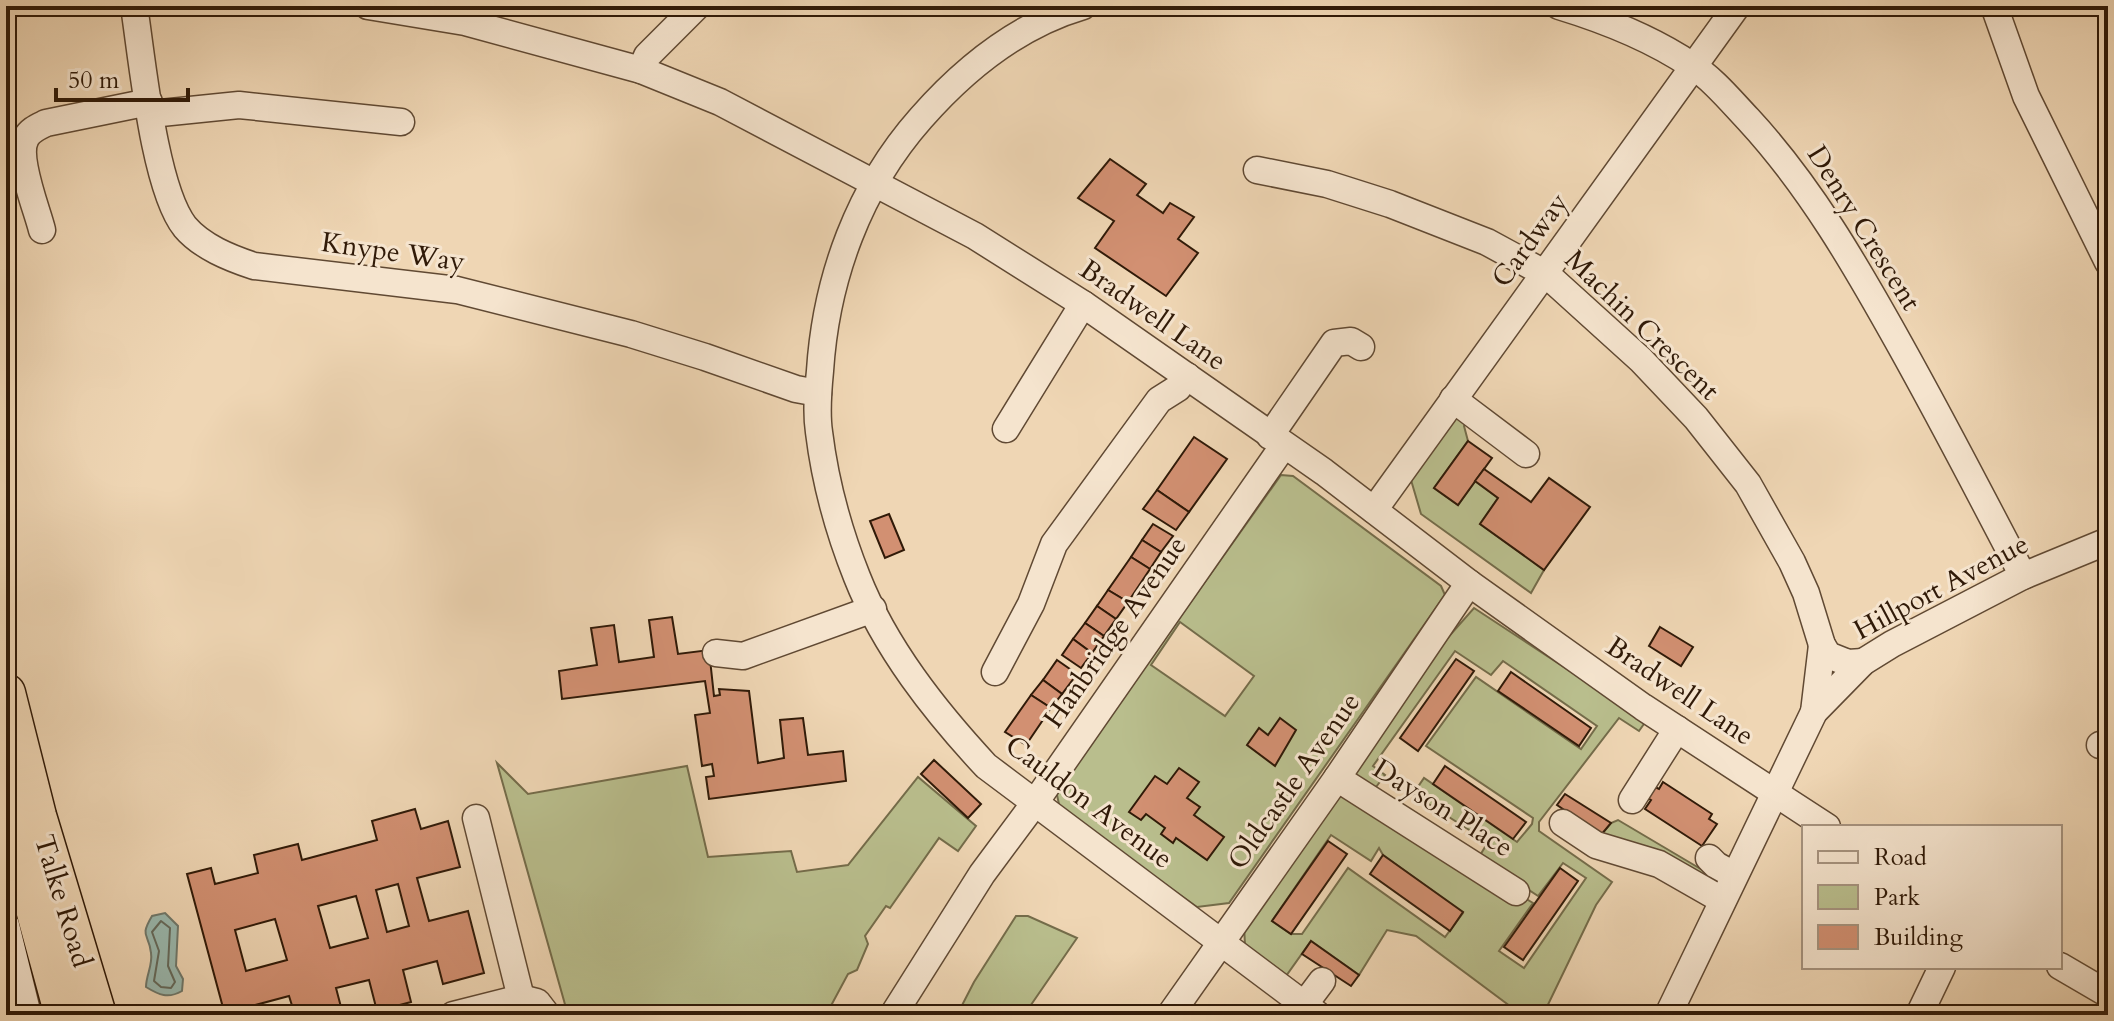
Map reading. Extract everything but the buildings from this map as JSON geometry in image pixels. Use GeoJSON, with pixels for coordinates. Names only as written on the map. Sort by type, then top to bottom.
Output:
{"type":"FeatureCollection","features":[{"type":"Feature","properties":{"kind":"highway","name":"Talke Road"},"geometry":{"type":"LineString","coordinates":[[6,693],[37,816],[97,1015]]}},
{"type":"Feature","properties":{"kind":"highway","name":"Talke Road"},"geometry":{"type":"LineString","coordinates":[[6,803],[64,1015]]}},
{"type":"Feature","properties":{"kind":"street","name":"Knype Way"},"geometry":{"type":"LineString","coordinates":[[134,6],[150,108],[172,205],[186,228],[225,256],[254,266],[457,290],[631,334],[796,389],[818,393]]}},
{"type":"Feature","properties":{"kind":"street","name":"Bradwell Lane"},"geometry":{"type":"LineString","coordinates":[[368,6],[465,22],[641,70],[720,102],[975,236],[1083,304],[1187,376],[1374,510],[1469,583],[1677,729],[1824,825]]}},
{"type":"Feature","properties":{"kind":"street"},"geometry":{"type":"LineString","coordinates":[[641,70],[647,56],[697,6]]}},
{"type":"Feature","properties":{"kind":"street"},"geometry":{"type":"LineString","coordinates":[[875,182],[902,139],[950,85],[990,52],[1032,28],[1083,6]]}},
{"type":"Feature","properties":{"kind":"street","name":"Denry Crescent"},"geometry":{"type":"LineString","coordinates":[[1559,6],[1640,36],[1694,66],[1764,136],[1804,187],[1871,292],[1951,436],[2023,576]]}},
{"type":"Feature","properties":{"kind":"street","name":"Cardway"},"geometry":{"type":"LineString","coordinates":[[1374,510],[1737,6]]}},
{"type":"Feature","properties":{"kind":"street"},"geometry":{"type":"LineString","coordinates":[[1994,6],[2026,96],[2108,262]]}},
{"type":"Feature","properties":{"kind":"street"},"geometry":{"type":"LineString","coordinates":[[42,230],[23,162],[23,148],[32,130],[46,123],[150,108],[239,105],[401,122]]}},
{"type":"Feature","properties":{"kind":"street","name":"Machin Crescent"},"geometry":{"type":"LineString","coordinates":[[1257,170],[1327,184],[1390,204],[1487,242],[1546,274],[1641,360],[1696,418],[1748,484],[1792,562],[1806,593],[1822,645],[1814,712]]}},
{"type":"Feature","properties":{"kind":"street","name":"Cauldon Avenue"},"geometry":{"type":"LineString","coordinates":[[875,182],[858,215],[832,284],[821,343],[818,393],[818,430],[836,512],[858,579],[873,609],[909,671],[943,719],[986,766],[1311,1010]]}},
{"type":"Feature","properties":{"kind":"street"},"geometry":{"type":"LineString","coordinates":[[1006,429],[1083,304]]}},
{"type":"Feature","properties":{"kind":"street","name":"Hanbridge Avenue"},"geometry":{"type":"LineString","coordinates":[[893,1015],[982,874],[1158,636],[1334,343],[1351,341],[1361,347]]}},
{"type":"Feature","properties":{"kind":"street"},"geometry":{"type":"LineString","coordinates":[[995,672],[1031,604],[1054,544],[1159,400],[1178,388],[1187,376]]}},
{"type":"Feature","properties":{"kind":"street"},"geometry":{"type":"LineString","coordinates":[[1453,399],[1526,454]]}},
{"type":"Feature","properties":{"kind":"street","name":"Hillport Avenue"},"geometry":{"type":"LineString","coordinates":[[1668,1015],[1814,712],[1863,662],[1892,644],[2023,576],[2108,541]]}},
{"type":"Feature","properties":{"kind":"street","name":"Oldcastle Avenue"},"geometry":{"type":"LineString","coordinates":[[1170,1015],[1337,778],[1469,583]]}},
{"type":"Feature","properties":{"kind":"street"},"geometry":{"type":"LineString","coordinates":[[716,653],[743,656],[873,609]]}},
{"type":"Feature","properties":{"kind":"street"},"geometry":{"type":"LineString","coordinates":[[1822,645],[1828,655],[1836,660],[1863,662]]}},
{"type":"Feature","properties":{"kind":"street"},"geometry":{"type":"LineString","coordinates":[[1632,800],[1677,729]]}},
{"type":"Feature","properties":{"kind":"street","name":"Dayson Place"},"geometry":{"type":"LineString","coordinates":[[1337,778],[1516,892]]}},
{"type":"Feature","properties":{"kind":"street"},"geometry":{"type":"LineString","coordinates":[[476,818],[521,998]]}},
{"type":"Feature","properties":{"kind":"street"},"geometry":{"type":"LineString","coordinates":[[1563,823],[1596,845],[1659,864],[1722,900]]}},
{"type":"Feature","properties":{"kind":"street"},"geometry":{"type":"LineString","coordinates":[[1709,858],[1734,875]]}},
{"type":"Feature","properties":{"kind":"street"},"geometry":{"type":"LineString","coordinates":[[6,925],[28,1015]]}},
{"type":"Feature","properties":{"kind":"street"},"geometry":{"type":"LineString","coordinates":[[2062,967],[2108,994]]}},
{"type":"Feature","properties":{"kind":"street"},"geometry":{"type":"LineString","coordinates":[[1919,1015],[1941,969]]}},
{"type":"Feature","properties":{"kind":"street"},"geometry":{"type":"LineString","coordinates":[[1311,1010],[1322,981]]}},
{"type":"Feature","properties":{"kind":"street"},"geometry":{"type":"LineString","coordinates":[[453,1015],[491,1010],[521,998],[537,1002],[547,1015]]}},
{"type":"Feature","properties":{"kind":"green space"},"geometry":{"type":"Polygon","coordinates":[[[1456,417],[1466,423],[1468,441],[1434,488],[1458,505],[1475,481],[1498,498],[1480,524],[1544,570],[1531,593],[1421,514],[1411,480],[1456,417]]]}},
{"type":"Feature","properties":{"kind":"green space"},"geometry":{"type":"Polygon","coordinates":[[[1281,475],[1293,476],[1441,586],[1445,595],[1229,903],[1197,907],[1060,809],[1059,787],[1281,475]],[[1180,622],[1151,665],[1225,716],[1254,676],[1180,622]]]}},
{"type":"Feature","properties":{"kind":"green space"},"geometry":{"type":"Polygon","coordinates":[[[1474,608],[1646,721],[1639,731],[1619,718],[1539,822],[1539,831],[1612,882],[1596,905],[1543,1015],[1522,1015],[1416,936],[1387,930],[1359,975],[1311,941],[1286,976],[1245,945],[1244,925],[1340,796],[1354,797],[1533,903],[1499,951],[1524,968],[1586,878],[1563,863],[1538,896],[1479,857],[1488,842],[1413,794],[1424,778],[1517,842],[1532,824],[1533,818],[1426,746],[1476,677],[1581,749],[1597,726],[1503,661],[1491,675],[1455,651],[1373,766],[1385,775],[1373,791],[1356,775],[1356,765],[1443,643],[1474,608]],[[1331,835],[1272,921],[1291,934],[1302,934],[1348,868],[1445,937],[1463,913],[1383,855],[1379,848],[1371,861],[1331,835]]]}},
{"type":"Feature","properties":{"kind":"green space"},"geometry":{"type":"Polygon","coordinates":[[[497,763],[528,794],[687,766],[708,857],[791,851],[797,872],[848,865],[918,777],[976,826],[958,851],[939,838],[890,908],[886,906],[865,936],[868,944],[857,970],[848,974],[826,1015],[568,1015],[497,763]]]}},
{"type":"Feature","properties":{"kind":"green space"},"geometry":{"type":"Polygon","coordinates":[[[1618,820],[1721,881],[1714,892],[1601,835],[1618,820]]]}},
{"type":"Feature","properties":{"kind":"green space"},"geometry":{"type":"Polygon","coordinates":[[[1016,916],[1028,916],[1077,938],[1024,1015],[957,1015],[974,982],[1016,916]]]}},
{"type":"Feature","properties":{"kind":"water"},"geometry":{"type":"Polygon","coordinates":[[[165,913],[178,926],[176,966],[183,979],[182,991],[168,995],[146,987],[151,957],[146,928],[152,916],[165,913]]]}}]}
